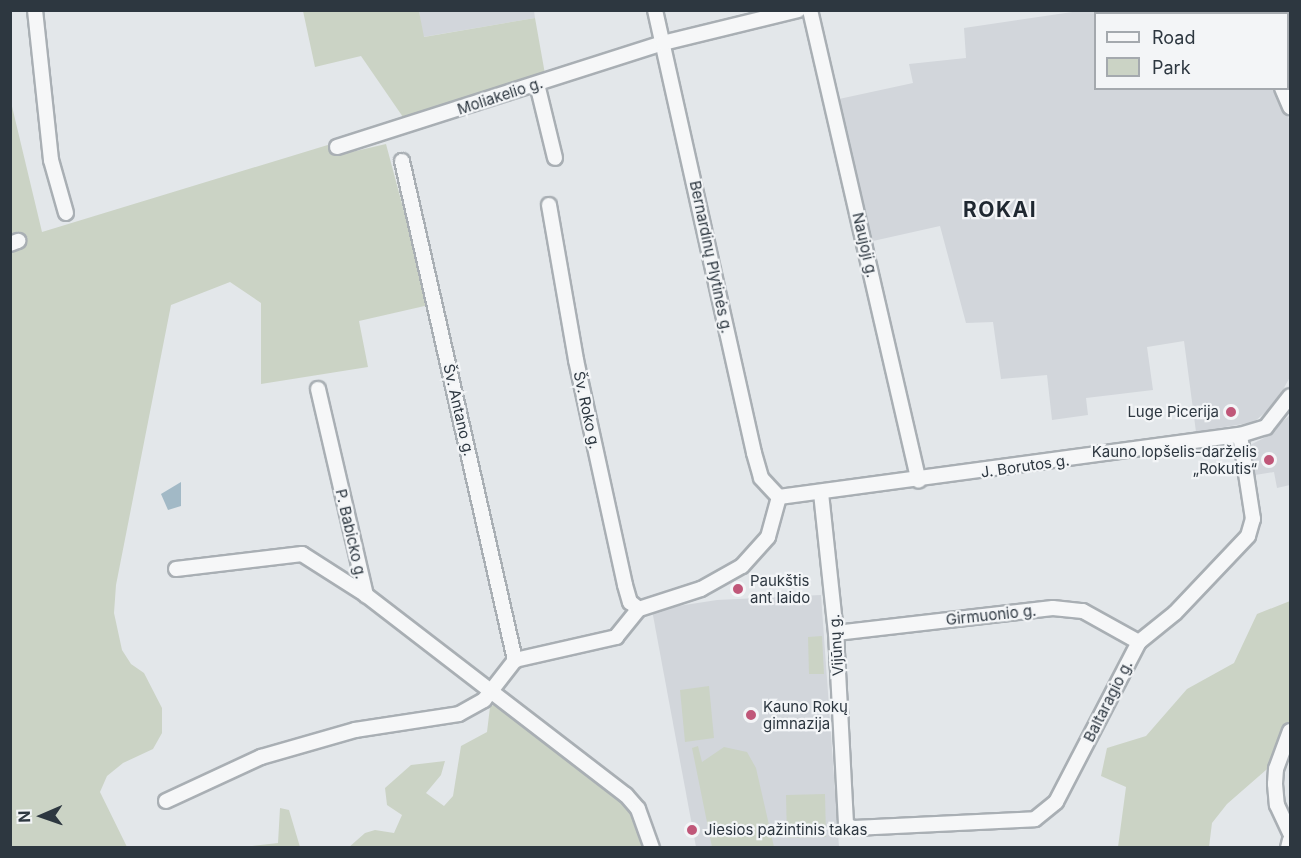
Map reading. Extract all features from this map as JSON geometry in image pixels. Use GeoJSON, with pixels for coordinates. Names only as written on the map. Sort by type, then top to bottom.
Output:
{"type":"FeatureCollection","features":[{"type":"Feature","properties":{"kind":"street"},"geometry":{"type":"LineString","coordinates":[[34,10],[51,160],[66,213]]}},
{"type":"Feature","properties":{"kind":"street","name":"Bernardinų Plytinės g."},"geometry":{"type":"LineString","coordinates":[[655,10],[754,453],[761,478],[779,497]]}},
{"type":"Feature","properties":{"kind":"street","name":"Moliakelio g."},"geometry":{"type":"LineString","coordinates":[[337,147],[663,43],[798,10]]}},
{"type":"Feature","properties":{"kind":"street","name":"Naujoji g."},"geometry":{"type":"LineString","coordinates":[[810,10],[919,480]]}},
{"type":"Feature","properties":{"kind":"street"},"geometry":{"type":"LineString","coordinates":[[537,84],[555,158]]}},
{"type":"Feature","properties":{"kind":"street"},"geometry":{"type":"LineString","coordinates":[[1283,90],[1290,107]]}},
{"type":"Feature","properties":{"kind":"street","name":"Šv. Antano g."},"geometry":{"type":"LineString","coordinates":[[402,161],[515,660]]}},
{"type":"Feature","properties":{"kind":"street","name":"Šv. Roko g."},"geometry":{"type":"LineString","coordinates":[[549,205],[576,360],[625,585],[630,602],[639,609]]}},
{"type":"Feature","properties":{"kind":"street","name":"P. Babicko g."},"geometry":{"type":"LineString","coordinates":[[318,389],[366,595],[626,795],[638,809],[652,848]]}},
{"type":"Feature","properties":{"kind":"street","name":"J. Borutos g."},"geometry":{"type":"LineString","coordinates":[[779,497],[919,480],[1240,435],[1266,427],[1290,396]]}},
{"type":"Feature","properties":{"kind":"street","name":"Baltaragio g."},"geometry":{"type":"LineString","coordinates":[[854,828],[1035,819],[1056,802],[1139,642],[1168,619],[1248,536],[1252,519],[1240,435]]}},
{"type":"Feature","properties":{"kind":"street","name":"Vijūnų g."},"geometry":{"type":"LineString","coordinates":[[821,493],[836,633],[844,820],[854,828]]}},
{"type":"Feature","properties":{"kind":"street"},"geometry":{"type":"LineString","coordinates":[[166,801],[261,757],[355,730],[459,714],[484,700],[515,660],[616,637],[639,609],[701,589],[742,566],[768,537],[779,497]]}},
{"type":"Feature","properties":{"kind":"street"},"geometry":{"type":"LineString","coordinates":[[176,569],[289,552],[302,554],[366,595]]}},
{"type":"Feature","properties":{"kind":"street","name":"Girmuonio g."},"geometry":{"type":"LineString","coordinates":[[836,633],[1053,608],[1083,611],[1139,642]]}},
{"type":"Feature","properties":{"kind":"street"},"geometry":{"type":"LineString","coordinates":[[1290,731],[1276,769],[1275,784],[1277,805],[1290,833]]}},
{"type":"Feature","properties":{"kind":"street"},"geometry":{"type":"LineString","coordinates":[[1288,848],[1290,840]]}},
{"type":"Feature","properties":{"kind":"shaded area"},"geometry":{"type":"Polygon","coordinates":[[[1086,10],[1115,11],[1094,12],[1094,90],[1276,90],[1290,121],[1290,377],[1275,404],[1254,422],[1196,432],[1184,341],[1147,347],[1153,390],[1086,398],[1088,415],[1052,420],[1047,375],[1001,379],[993,322],[966,323],[940,226],[873,241],[839,99],[913,83],[909,64],[966,58],[964,28],[1086,10]]]}},
{"type":"Feature","properties":{"kind":"shaded area"},"geometry":{"type":"Polygon","coordinates":[[[419,11],[534,11],[535,18],[423,37],[419,11]]]}},
{"type":"Feature","properties":{"kind":"shaded area","name":"Kauno lopšelis-darželis „Rokutis“"},"geometry":{"type":"Polygon","coordinates":[[[1290,415],[1290,485],[1277,488],[1274,472],[1249,476],[1246,447],[1264,438],[1290,415]]]}},
{"type":"Feature","properties":{"kind":"shaded area","name":"Kauno Rokų gimnazija"},"geometry":{"type":"Polygon","coordinates":[[[821,595],[839,847],[696,847],[652,610],[717,600],[821,595]]]}},
{"type":"Feature","properties":{"kind":"green space"},"geometry":{"type":"Polygon","coordinates":[[[1115,10],[1235,11],[1227,12],[1115,10]]]}},
{"type":"Feature","properties":{"kind":"green space"},"geometry":{"type":"Polygon","coordinates":[[[303,11],[419,11],[424,37],[535,18],[545,74],[405,120],[361,56],[315,67],[303,11]]]}},
{"type":"Feature","properties":{"kind":"green space"},"geometry":{"type":"Polygon","coordinates":[[[1259,11],[1290,11],[1290,83],[1289,12],[1259,11]]]}},
{"type":"Feature","properties":{"kind":"green space"},"geometry":{"type":"Polygon","coordinates":[[[10,98],[42,232],[331,144],[334,156],[386,144],[429,305],[359,321],[368,367],[261,384],[261,303],[230,282],[171,305],[116,585],[114,613],[122,650],[131,664],[144,673],[162,708],[162,733],[153,749],[123,763],[107,776],[100,792],[127,847],[11,847],[10,250],[18,236],[11,235],[10,98]]]}},
{"type":"Feature","properties":{"kind":"green space"},"geometry":{"type":"Polygon","coordinates":[[[1290,601],[1290,749],[1227,804],[1212,823],[1209,847],[1118,847],[1126,787],[1101,776],[1107,748],[1146,736],[1187,689],[1234,663],[1257,614],[1290,601]]]}},
{"type":"Feature","properties":{"kind":"green space"},"geometry":{"type":"Polygon","coordinates":[[[822,636],[824,674],[809,674],[808,637],[822,636]]]}},
{"type":"Feature","properties":{"kind":"green space"},"geometry":{"type":"Polygon","coordinates":[[[709,686],[714,738],[685,742],[680,690],[709,686]]]}},
{"type":"Feature","properties":{"kind":"green space"},"geometry":{"type":"Polygon","coordinates":[[[499,702],[617,795],[638,822],[647,848],[348,848],[365,833],[375,830],[394,833],[402,815],[387,805],[385,788],[411,765],[445,761],[441,775],[426,793],[444,806],[453,796],[461,746],[487,732],[490,707],[499,702]]]}},
{"type":"Feature","properties":{"kind":"green space"},"geometry":{"type":"Polygon","coordinates":[[[698,746],[702,762],[724,747],[747,752],[756,768],[774,847],[712,847],[692,748],[698,746]]]}},
{"type":"Feature","properties":{"kind":"green space"},"geometry":{"type":"Polygon","coordinates":[[[825,794],[826,837],[787,838],[786,795],[825,794]]]}},
{"type":"Feature","properties":{"kind":"green space"},"geometry":{"type":"Polygon","coordinates":[[[280,808],[289,810],[300,847],[244,847],[278,843],[280,808]]]}},
{"type":"Feature","properties":{"kind":"water"},"geometry":{"type":"Polygon","coordinates":[[[181,482],[181,506],[168,510],[161,494],[181,482]]]}},
{"type":"Feature","properties":{"kind":"place","name":"Luge Picerija"},"geometry":{"type":"Point","coordinates":[1231,412]}},
{"type":"Feature","properties":{"kind":"place","name":"Kauno lopšelis-darželis „Rokutis“"},"geometry":{"type":"Point","coordinates":[1269,460]}},
{"type":"Feature","properties":{"kind":"place","name":"Paukštis ant laido"},"geometry":{"type":"Point","coordinates":[738,589]}},
{"type":"Feature","properties":{"kind":"place","name":"Kauno Rokų gimnazija"},"geometry":{"type":"Point","coordinates":[751,715]}},
{"type":"Feature","properties":{"kind":"place","name":"Jiesios pažintinis takas"},"geometry":{"type":"Point","coordinates":[692,830]}},
{"type":"Feature","properties":{"kind":"district","name":"ROKAI"},"geometry":{"type":"Point","coordinates":[1000,210]}}]}
